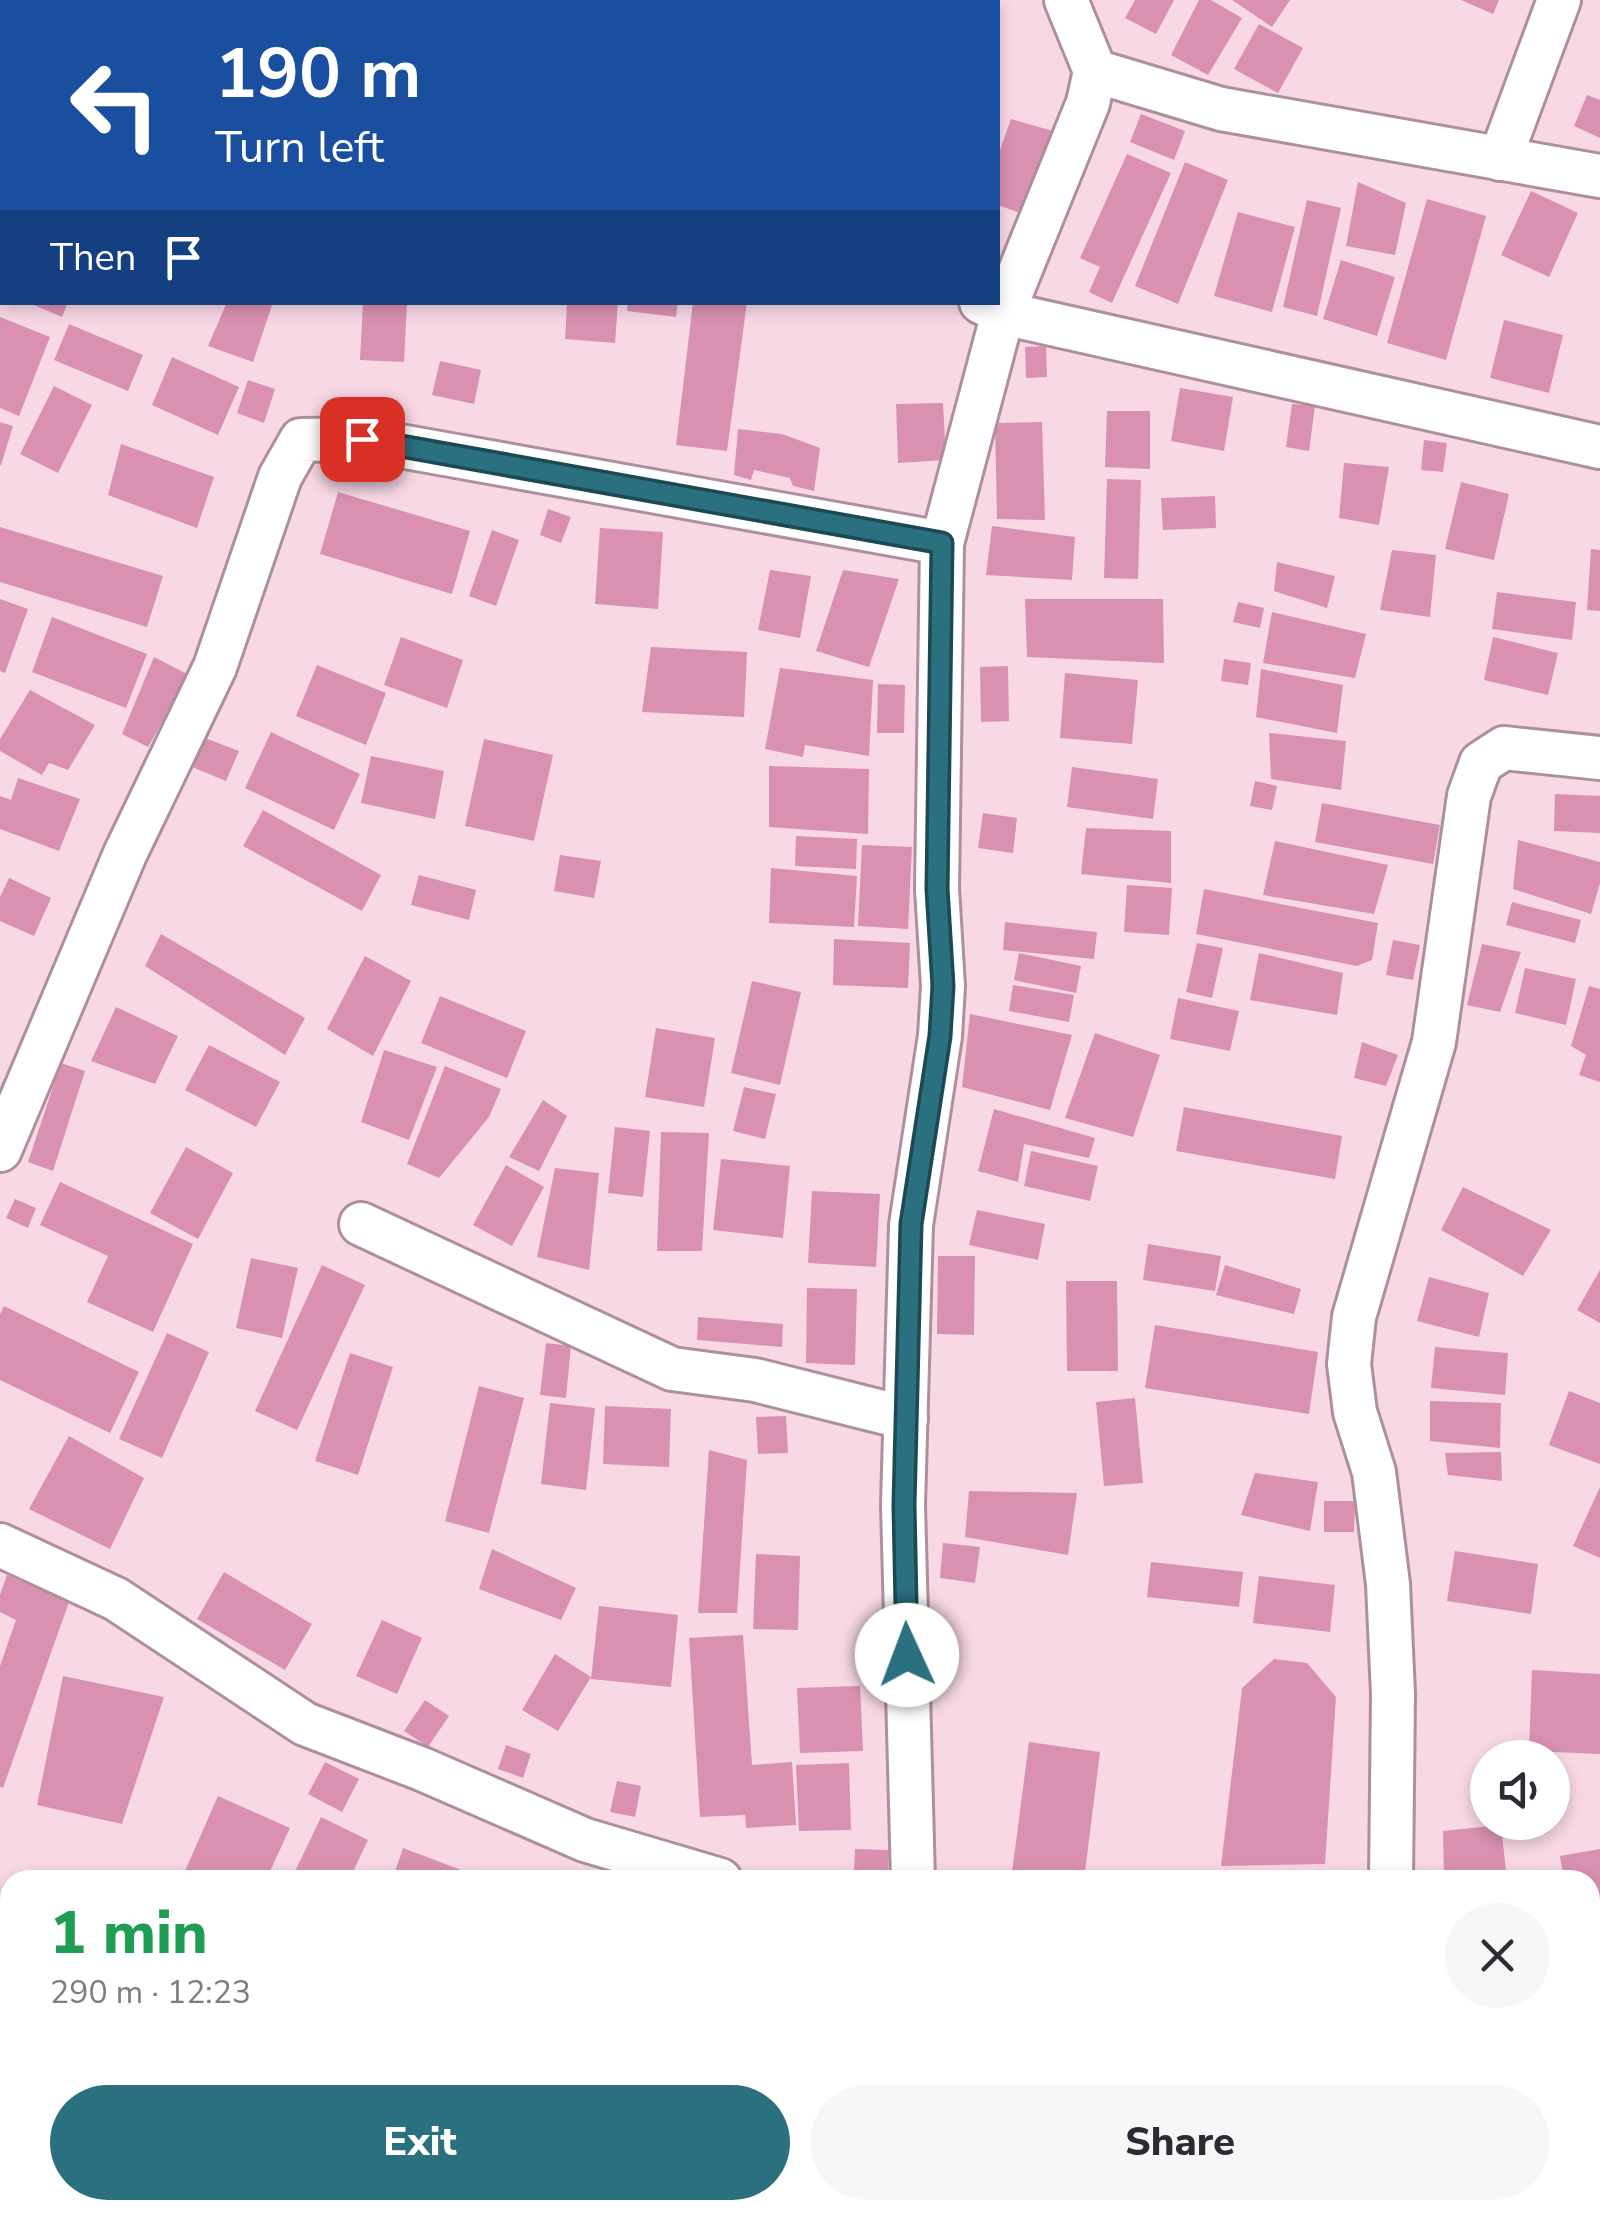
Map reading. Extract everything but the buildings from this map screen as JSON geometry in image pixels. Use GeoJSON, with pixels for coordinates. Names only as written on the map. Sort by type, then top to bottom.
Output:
{"type":"FeatureCollection","features":[{"type":"Feature","properties":{"kind":"street"},"geometry":{"type":"LineString","coordinates":[[1000,291],[1088,103],[1095,71],[1066,0]]}},
{"type":"Feature","properties":{"kind":"street"},"geometry":{"type":"LineString","coordinates":[[1500,160],[1559,0]]}},
{"type":"Feature","properties":{"kind":"street"},"geometry":{"type":"LineString","coordinates":[[1095,71],[1222,109],[1600,176]]}},
{"type":"Feature","properties":{"kind":"street"},"geometry":{"type":"LineString","coordinates":[[913,1870],[904,1505],[911,1224],[940,1036],[943,986],[937,889],[942,543],[992,308],[1600,447]]}},
{"type":"Feature","properties":{"kind":"street"},"geometry":{"type":"LineString","coordinates":[[0,1150],[125,854],[215,667],[280,477],[301,440],[362,439],[942,543]]}},
{"type":"Feature","properties":{"kind":"street"},"geometry":{"type":"LineString","coordinates":[[1390,1870],[1393,1694],[1388,1584],[1374,1472],[1355,1412],[1348,1364],[1354,1317],[1434,1042],[1469,796],[1481,763],[1504,748],[1600,758]]}},
{"type":"Feature","properties":{"kind":"street"},"geometry":{"type":"LineString","coordinates":[[361,1224],[672,1370],[755,1380],[906,1418]]}},
{"type":"Feature","properties":{"kind":"street"},"geometry":{"type":"LineString","coordinates":[[0,1545],[116,1599],[304,1724],[422,1769],[585,1840],[686,1870]]}},
{"type":"Feature","properties":{"kind":"route"},"geometry":{"type":"LineString","coordinates":[[362,439],[942,543],[937,889],[943,986],[940,1036],[911,1224],[904,1505],[907,1655]]}}]}
